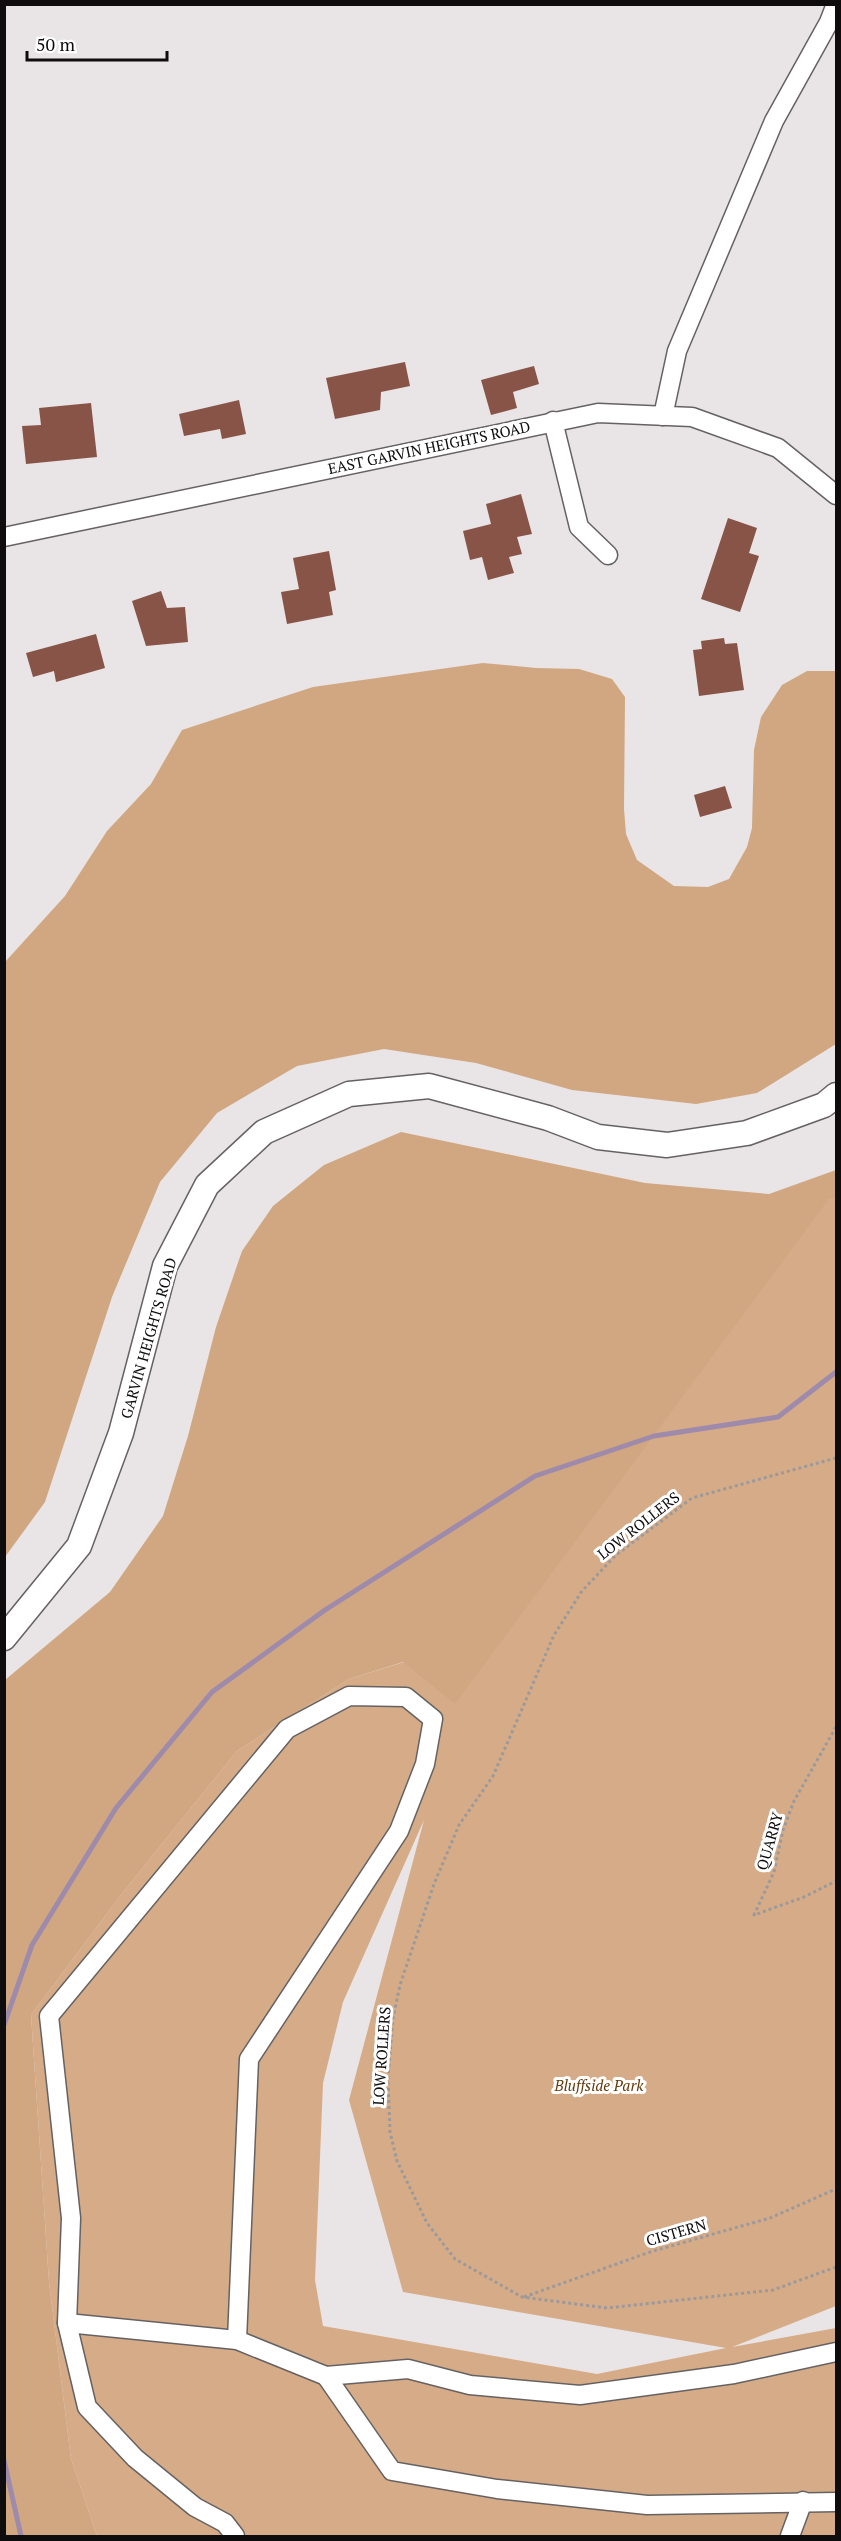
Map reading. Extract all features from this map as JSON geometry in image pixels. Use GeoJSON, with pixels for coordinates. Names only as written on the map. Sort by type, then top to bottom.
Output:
{"type":"FeatureCollection","features":[{"type":"Feature","properties":{"kind":"main road","name":"GARVIN HEIGHTS ROAD"},"geometry":{"type":"LineString","coordinates":[[4,1638],[79,1546],[121,1433],[165,1266],[207,1185],[264,1132],[349,1094],[429,1086],[548,1118],[597,1137],[667,1145],[747,1133],[824,1105],[837,1095]]}},
{"type":"Feature","properties":{"kind":"street"},"geometry":{"type":"LineString","coordinates":[[663,416],[677,351],[686,329],[774,120],[829,22],[836,4]]}},
{"type":"Feature","properties":{"kind":"street","name":"EAST GARVIN HEIGHTS ROAD"},"geometry":{"type":"LineString","coordinates":[[4,537],[598,413],[692,417],[778,448],[837,495]]}},
{"type":"Feature","properties":{"kind":"street"},"geometry":{"type":"LineString","coordinates":[[553,421],[579,527],[608,555]]}},
{"type":"Feature","properties":{"kind":"street"},"geometry":{"type":"LineString","coordinates":[[235,2536],[225,2523],[195,2507],[135,2458],[87,2407],[67,2323],[71,2218],[49,2016],[287,1729],[350,1696],[406,1697],[433,1719],[425,1764],[399,1831],[249,2059],[237,2340]]}},
{"type":"Feature","properties":{"kind":"street"},"geometry":{"type":"LineString","coordinates":[[67,2323],[237,2340],[326,2376],[408,2369],[470,2385],[580,2395],[734,2374],[837,2352]]}},
{"type":"Feature","properties":{"kind":"street"},"geometry":{"type":"LineString","coordinates":[[326,2376],[392,2471],[496,2489],[647,2505],[837,2502]]}},
{"type":"Feature","properties":{"kind":"street"},"geometry":{"type":"LineString","coordinates":[[790,2536],[803,2501]]}},
{"type":"Feature","properties":{"kind":"path","name":"LOW ROLLERS"},"geometry":{"type":"LineString","coordinates":[[837,1458],[692,1498],[616,1555],[582,1590],[554,1635],[493,1776],[459,1825],[434,1884],[400,1985],[393,2018],[388,2079],[390,2132],[397,2161],[427,2223],[455,2259],[522,2297],[607,2308],[773,2290],[837,2267]]}},
{"type":"Feature","properties":{"kind":"path","name":"QUARRY"},"geometry":{"type":"LineString","coordinates":[[837,1727],[794,1801],[783,1830],[774,1872],[754,1915],[804,1897],[837,1881]]}},
{"type":"Feature","properties":{"kind":"path","name":"CISTERN"},"geometry":{"type":"LineString","coordinates":[[522,2297],[653,2251],[770,2218],[837,2189]]}},
{"type":"Feature","properties":{"kind":"green space","name":"Bluffside Park"},"geometry":{"type":"Polygon","coordinates":[[[829,1198],[836,1198],[836,2306],[732,2347],[836,2328],[836,2536],[97,2536],[71,2459],[49,2282],[31,2015],[124,1891],[237,1751],[349,1679],[404,1662],[455,1703],[829,1198]],[[424,1820],[343,2002],[323,2083],[315,2280],[323,2326],[597,2374],[726,2348],[403,2292],[349,2100],[424,1820]]]}},
{"type":"Feature","properties":{"kind":"shaded area"},"geometry":{"type":"Polygon","coordinates":[[[483,663],[579,669],[612,679],[625,697],[624,809],[626,834],[637,860],[674,886],[708,887],[729,879],[747,847],[752,828],[754,750],[761,717],[782,685],[807,671],[836,671],[836,1044],[757,1093],[696,1104],[572,1090],[476,1063],[384,1049],[297,1066],[217,1113],[160,1182],[112,1297],[45,1502],[5,1557],[5,962],[65,896],[107,831],[151,784],[182,730],[313,687],[483,663]]]}},
{"type":"Feature","properties":{"kind":"shaded area"},"geometry":{"type":"Polygon","coordinates":[[[401,1132],[645,1183],[769,1194],[836,1170],[836,1198],[829,1199],[455,1704],[403,1662],[349,1679],[237,1751],[124,1891],[31,2015],[49,2282],[71,2459],[97,2536],[5,2536],[5,1680],[110,1592],[163,1516],[188,1436],[216,1327],[242,1251],[273,1206],[324,1165],[401,1132]]]}},
{"type":"Feature","properties":{"kind":"building"},"geometry":{"type":"Polygon","coordinates":[[[405,362],[410,386],[381,392],[380,410],[335,419],[326,378],[405,362]]]}},
{"type":"Feature","properties":{"kind":"building"},"geometry":{"type":"Polygon","coordinates":[[[534,366],[539,384],[513,392],[517,408],[491,415],[481,380],[534,366]]]}},
{"type":"Feature","properties":{"kind":"building"},"geometry":{"type":"Polygon","coordinates":[[[239,400],[246,434],[222,439],[220,429],[184,436],[179,414],[239,400]]]}},
{"type":"Feature","properties":{"kind":"building"},"geometry":{"type":"Polygon","coordinates":[[[91,403],[97,457],[26,464],[22,426],[41,425],[39,408],[91,403]]]}},
{"type":"Feature","properties":{"kind":"building"},"geometry":{"type":"Polygon","coordinates":[[[521,494],[532,534],[517,537],[522,554],[509,557],[514,573],[488,580],[482,557],[470,560],[463,531],[491,524],[486,504],[521,494]]]}},
{"type":"Feature","properties":{"kind":"building"},"geometry":{"type":"Polygon","coordinates":[[[728,518],[757,528],[749,553],[759,556],[740,612],[701,599],[728,518]]]}},
{"type":"Feature","properties":{"kind":"building"},"geometry":{"type":"Polygon","coordinates":[[[329,551],[336,590],[329,592],[333,615],[287,624],[281,592],[299,589],[293,558],[329,551]]]}},
{"type":"Feature","properties":{"kind":"building"},"geometry":{"type":"Polygon","coordinates":[[[161,591],[167,608],[185,607],[188,642],[146,646],[132,601],[161,591]]]}},
{"type":"Feature","properties":{"kind":"building"},"geometry":{"type":"Polygon","coordinates":[[[96,634],[105,668],[56,682],[54,671],[33,677],[26,653],[96,634]]]}},
{"type":"Feature","properties":{"kind":"building"},"geometry":{"type":"Polygon","coordinates":[[[724,638],[725,644],[737,643],[744,690],[699,696],[693,650],[702,649],[701,641],[724,638]]]}},
{"type":"Feature","properties":{"kind":"building"},"geometry":{"type":"Polygon","coordinates":[[[725,786],[732,808],[700,817],[694,795],[725,786]]]}},
{"type":"Feature","properties":{"kind":"waterway"},"geometry":{"type":"LineString","coordinates":[[4,2025],[32,1945],[116,1808],[212,1692],[325,1610],[535,1476],[654,1436],[778,1417],[836,1372]]}},
{"type":"Feature","properties":{"kind":"waterway"},"geometry":{"type":"LineString","coordinates":[[4,2460],[21,2536]]}}]}
